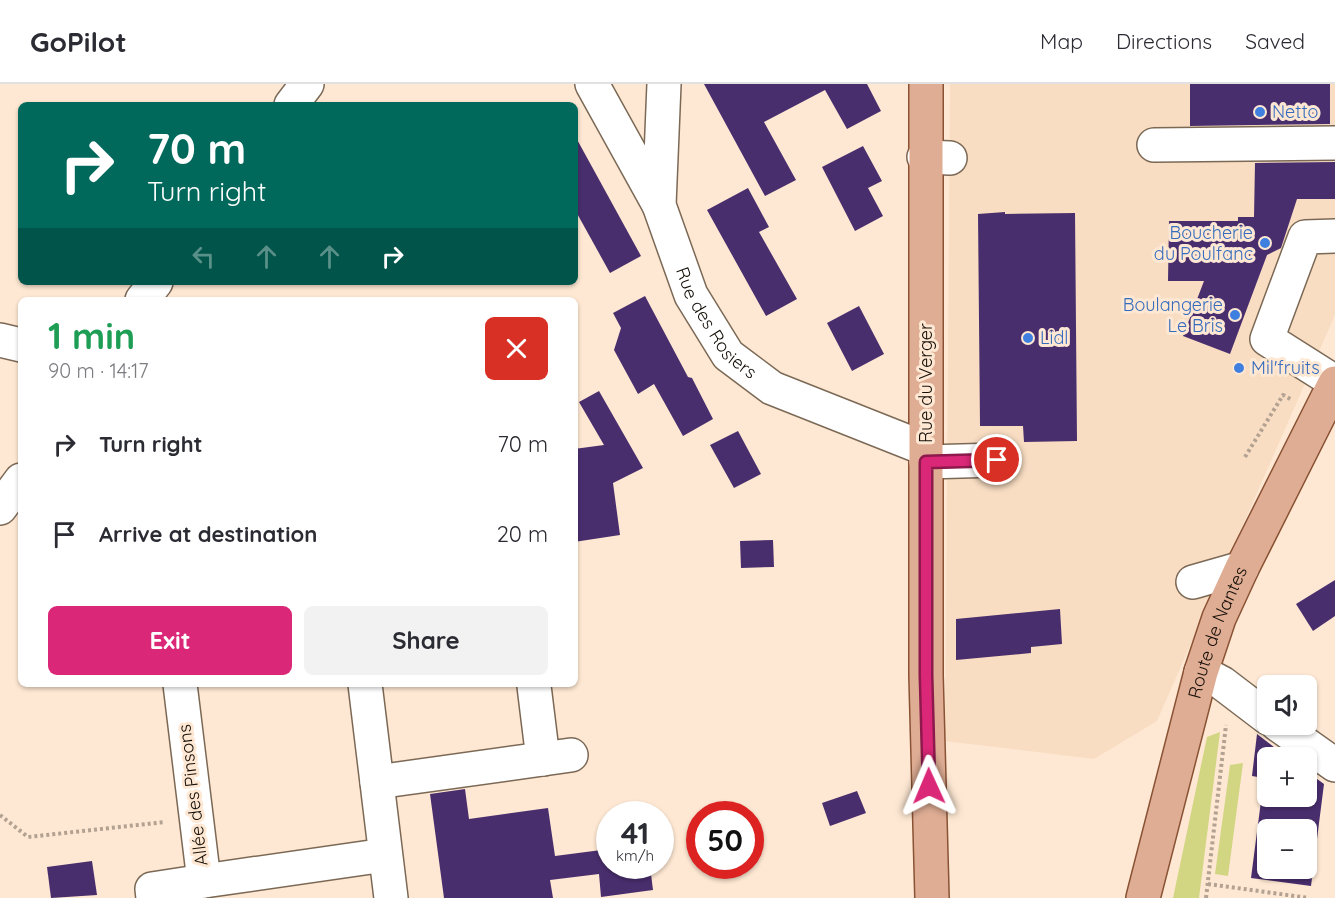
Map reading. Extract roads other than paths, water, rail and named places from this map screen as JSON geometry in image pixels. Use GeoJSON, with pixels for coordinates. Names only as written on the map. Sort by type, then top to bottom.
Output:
{"type":"FeatureCollection","features":[{"type":"Feature","properties":{"kind":"main road","name":"Rue du Verger"},"geometry":{"type":"LineString","coordinates":[[926,84],[937,158],[926,455],[926,675],[932,898]]}},
{"type":"Feature","properties":{"kind":"main road","name":"Route de Nantes"},"geometry":{"type":"LineString","coordinates":[[1143,898],[1201,672],[1219,618],[1335,382]]}},
{"type":"Feature","properties":{"kind":"street"},"geometry":{"type":"LineString","coordinates":[[293,102],[307,84]]}},
{"type":"Feature","properties":{"kind":"street"},"geometry":{"type":"LineString","coordinates":[[592,84],[659,206]]}},
{"type":"Feature","properties":{"kind":"street","name":"Rue des Rosiers"},"geometry":{"type":"LineString","coordinates":[[664,84],[659,206],[691,295],[728,356],[772,388],[926,455]]}},
{"type":"Feature","properties":{"kind":"street"},"geometry":{"type":"LineString","coordinates":[[1154,145],[1335,143]]}},
{"type":"Feature","properties":{"kind":"street"},"geometry":{"type":"LineString","coordinates":[[1335,236],[1305,237],[1267,339],[1335,382]]}},
{"type":"Feature","properties":{"kind":"street"},"geometry":{"type":"LineString","coordinates":[[144,297],[154,285]]}},
{"type":"Feature","properties":{"kind":"street"},"geometry":{"type":"LineString","coordinates":[[0,340],[18,344]]}},
{"type":"Feature","properties":{"kind":"street"},"geometry":{"type":"LineString","coordinates":[[926,455],[997,460]]}},
{"type":"Feature","properties":{"kind":"street"},"geometry":{"type":"LineString","coordinates":[[0,508],[18,485]]}},
{"type":"Feature","properties":{"kind":"street"},"geometry":{"type":"LineString","coordinates":[[1193,582],[1242,568]]}},
{"type":"Feature","properties":{"kind":"street"},"geometry":{"type":"LineString","coordinates":[[1201,672],[1222,683],[1257,710]]}},
{"type":"Feature","properties":{"kind":"street","name":"Allée des Pinsons"},"geometry":{"type":"LineString","coordinates":[[153,898],[152,889],[204,881],[180,687]]}},
{"type":"Feature","properties":{"kind":"street"},"geometry":{"type":"LineString","coordinates":[[365,687],[391,898]]}},
{"type":"Feature","properties":{"kind":"street"},"geometry":{"type":"LineString","coordinates":[[377,782],[557,757],[534,687]]}},
{"type":"Feature","properties":{"kind":"street"},"geometry":{"type":"LineString","coordinates":[[1293,735],[1335,765]]}},
{"type":"Feature","properties":{"kind":"street"},"geometry":{"type":"LineString","coordinates":[[204,881],[385,855]]}},
{"type":"Feature","properties":{"kind":"place","name":"Netto"},"geometry":{"type":"Point","coordinates":[1260,112]}},
{"type":"Feature","properties":{"kind":"place","name":"Boucherie du Poulfanc"},"geometry":{"type":"Point","coordinates":[1265,243]}},
{"type":"Feature","properties":{"kind":"place","name":"Boulangerie Le Bris"},"geometry":{"type":"Point","coordinates":[1235,315]}},
{"type":"Feature","properties":{"kind":"place","name":"Lidl"},"geometry":{"type":"Point","coordinates":[1028,338]}},
{"type":"Feature","properties":{"kind":"place","name":"Mil'fruits"},"geometry":{"type":"Point","coordinates":[1239,368]}}]}
